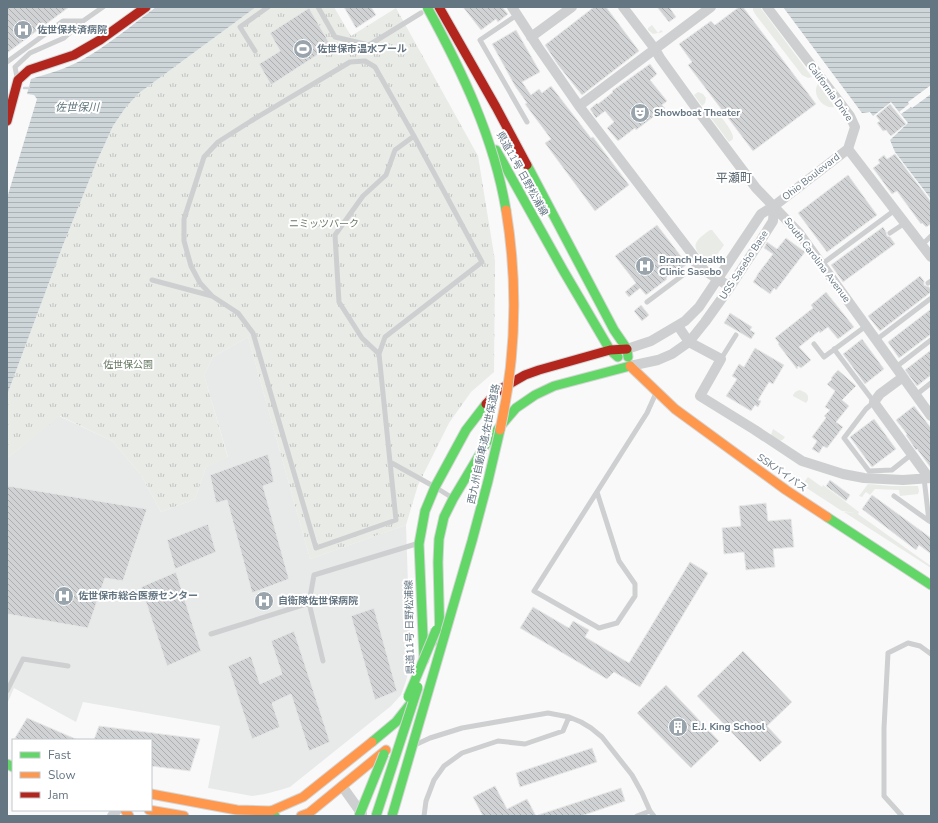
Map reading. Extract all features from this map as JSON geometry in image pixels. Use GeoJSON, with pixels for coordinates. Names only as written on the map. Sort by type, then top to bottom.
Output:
{"type":"FeatureCollection","features":[{"type":"Feature","properties":{"kind":"main road"},"geometry":{"type":"LineString","coordinates":[[7,121],[9,104],[18,80],[29,70],[74,55],[100,40],[146,7]]}},
{"type":"Feature","properties":{"kind":"main road","name":"県道11号 日野松浦線"},"geometry":{"type":"LineString","coordinates":[[439,7],[496,107],[614,330],[627,349],[630,366]]}},
{"type":"Feature","properties":{"kind":"main road","name":"県道11号 日野松浦線"},"geometry":{"type":"LineString","coordinates":[[422,9],[504,164],[610,350],[630,366]]}},
{"type":"Feature","properties":{"kind":"main road","name":"西九州自動車道;佐世保道路"},"geometry":{"type":"LineString","coordinates":[[392,816],[491,473],[506,399],[512,352],[514,308],[513,263],[504,199],[493,155],[480,116],[463,77],[444,38],[422,9]]}},
{"type":"Feature","properties":{"kind":"main road","name":"県道11号 日野松浦線"},"geometry":{"type":"LineString","coordinates":[[152,794],[237,810],[272,814],[303,797],[396,722],[412,702],[422,680],[424,669],[419,544],[424,511],[435,487],[466,430],[483,407],[499,390],[525,375],[610,350],[627,349]]}},
{"type":"Feature","properties":{"kind":"main road"},"geometry":{"type":"LineString","coordinates":[[302,816],[309,813],[406,732],[423,709],[438,681],[441,669],[438,562],[439,539],[444,517],[487,442],[516,408],[535,395],[554,386],[630,366]]}},
{"type":"Feature","properties":{"kind":"main road","name":"SSKバイパス"},"geometry":{"type":"LineString","coordinates":[[630,366],[675,409],[786,490],[931,585]]}},
{"type":"Feature","properties":{"kind":"main road","name":"西九州自動車道;佐世保道路"},"geometry":{"type":"LineString","coordinates":[[376,816],[442,618],[472,542]]}},
{"type":"Feature","properties":{"kind":"main road"},"geometry":{"type":"LineString","coordinates":[[358,816],[442,618]]}},
{"type":"Feature","properties":{"kind":"main road"},"geometry":{"type":"LineString","coordinates":[[400,816],[434,674]]}},
{"type":"Feature","properties":{"kind":"main road"},"geometry":{"type":"LineString","coordinates":[[152,811],[184,816]]}},
{"type":"Feature","properties":{"kind":"street"},"geometry":{"type":"LineString","coordinates":[[531,37],[572,7]]}},
{"type":"Feature","properties":{"kind":"street","name":"South Carolina Avenue"},"geometry":{"type":"LineString","coordinates":[[623,7],[756,188],[799,233],[931,416]]}},
{"type":"Feature","properties":{"kind":"street"},"geometry":{"type":"LineString","coordinates":[[579,106],[711,7]]}},
{"type":"Feature","properties":{"kind":"street","name":"California Drive"},"geometry":{"type":"LineString","coordinates":[[767,7],[850,116],[855,127],[848,149]]}},
{"type":"Feature","properties":{"kind":"street"},"geometry":{"type":"LineString","coordinates":[[515,11],[531,37],[579,106],[699,264],[704,270],[730,287]]}},
{"type":"Feature","properties":{"kind":"street"},"geometry":{"type":"LineString","coordinates":[[848,149],[931,257]]}},
{"type":"Feature","properties":{"kind":"street","name":"Ohio Boulevard"},"geometry":{"type":"LineString","coordinates":[[774,206],[848,149]]}},
{"type":"Feature","properties":{"kind":"street","name":"USS Sasebo Base"},"geometry":{"type":"LineString","coordinates":[[627,349],[652,341],[685,321],[699,307],[761,214],[774,206]]}},
{"type":"Feature","properties":{"kind":"street","name":"USS Sasebo Base"},"geometry":{"type":"LineString","coordinates":[[630,366],[658,360],[672,354],[689,342],[730,287],[773,221],[774,206]]}},
{"type":"Feature","properties":{"kind":"street"},"geometry":{"type":"LineString","coordinates":[[678,326],[689,342],[721,359],[700,396],[802,461],[843,474],[864,478],[892,474],[903,480],[928,478],[874,402],[880,394],[903,377]]}},
{"type":"Feature","properties":{"kind":"street"},"geometry":{"type":"LineString","coordinates":[[342,786],[363,816]]}},
{"type":"Feature","properties":{"kind":"lane"},"geometry":{"type":"LineString","coordinates":[[18,80],[15,67],[30,53],[64,38],[83,21],[103,7]]}},
{"type":"Feature","properties":{"kind":"lane"},"geometry":{"type":"LineString","coordinates":[[255,51],[240,27],[268,7]]}},
{"type":"Feature","properties":{"kind":"lane"},"geometry":{"type":"LineString","coordinates":[[318,7],[335,37],[369,45],[422,9]]}},
{"type":"Feature","properties":{"kind":"lane"},"geometry":{"type":"LineString","coordinates":[[515,11],[480,40],[527,122]]}},
{"type":"Feature","properties":{"kind":"lane"},"geometry":{"type":"LineString","coordinates":[[7,62],[62,21],[83,21]]}},
{"type":"Feature","properties":{"kind":"lane"},"geometry":{"type":"LineString","coordinates":[[365,61],[375,67],[414,136],[482,262],[385,337],[379,354],[396,520],[316,548],[253,333],[238,313],[212,296],[200,283],[191,266],[184,241],[184,219],[204,157],[218,142],[350,62],[365,61]]}},
{"type":"Feature","properties":{"kind":"lane"},"geometry":{"type":"LineString","coordinates":[[379,354],[362,338],[339,302],[335,235],[363,196],[386,175],[395,150],[414,136]]}},
{"type":"Feature","properties":{"kind":"lane"},"geometry":{"type":"LineString","coordinates":[[822,264],[895,210]]}},
{"type":"Feature","properties":{"kind":"lane"},"geometry":{"type":"LineString","coordinates":[[890,233],[905,223]]}},
{"type":"Feature","properties":{"kind":"lane"},"geometry":{"type":"LineString","coordinates":[[922,245],[931,236]]}},
{"type":"Feature","properties":{"kind":"lane"},"geometry":{"type":"LineString","coordinates":[[648,302],[699,264]]}},
{"type":"Feature","properties":{"kind":"lane"},"geometry":{"type":"LineString","coordinates":[[152,280],[212,296]]}},
{"type":"Feature","properties":{"kind":"lane"},"geometry":{"type":"LineString","coordinates":[[876,340],[930,298]]}},
{"type":"Feature","properties":{"kind":"lane"},"geometry":{"type":"LineString","coordinates":[[814,344],[824,357],[866,326]]}},
{"type":"Feature","properties":{"kind":"lane"},"geometry":{"type":"LineString","coordinates":[[721,359],[736,335]]}},
{"type":"Feature","properties":{"kind":"lane"},"geometry":{"type":"LineString","coordinates":[[896,367],[931,340]]}},
{"type":"Feature","properties":{"kind":"lane"},"geometry":{"type":"LineString","coordinates":[[834,349],[874,402],[866,408],[844,438],[869,471],[892,474],[912,454]]}},
{"type":"Feature","properties":{"kind":"lane"},"geometry":{"type":"LineString","coordinates":[[916,395],[931,383]]}},
{"type":"Feature","properties":{"kind":"lane"},"geometry":{"type":"LineString","coordinates":[[597,492],[619,561],[635,584],[635,596],[617,623],[599,628],[534,591],[647,413],[656,392]]}},
{"type":"Feature","properties":{"kind":"lane"},"geometry":{"type":"LineString","coordinates":[[390,462],[435,487],[453,499]]}},
{"type":"Feature","properties":{"kind":"lane"},"geometry":{"type":"LineString","coordinates":[[928,478],[930,521]]}},
{"type":"Feature","properties":{"kind":"lane"},"geometry":{"type":"LineString","coordinates":[[894,496],[930,521]]}},
{"type":"Feature","properties":{"kind":"lane"},"geometry":{"type":"LineString","coordinates":[[323,661],[309,603],[314,575],[419,544]]}},
{"type":"Feature","properties":{"kind":"lane"},"geometry":{"type":"LineString","coordinates":[[211,634],[309,603]]}},
{"type":"Feature","properties":{"kind":"lane"},"geometry":{"type":"LineString","coordinates":[[902,816],[884,796],[884,728],[888,652],[908,643],[920,646],[931,654]]}},
{"type":"Feature","properties":{"kind":"lane"},"geometry":{"type":"LineString","coordinates":[[7,691],[23,658],[68,666]]}},
{"type":"Feature","properties":{"kind":"lane"},"geometry":{"type":"LineString","coordinates":[[368,765],[430,738],[462,728],[548,713],[569,717],[591,728],[602,737],[632,775],[650,812],[654,816]]}},
{"type":"Feature","properties":{"kind":"lane"},"geometry":{"type":"LineString","coordinates":[[424,816],[426,801],[434,780],[444,766],[462,752],[498,741],[525,744],[563,731],[569,717]]}},
{"type":"Feature","properties":{"kind":"lane"},"geometry":{"type":"LineString","coordinates":[[637,816],[650,812]]}},
{"type":"Feature","properties":{"kind":"shaded area","name":"自衛隊佐世保病院"},"geometry":{"type":"Polygon","coordinates":[[[248,337],[310,559],[406,525],[410,643],[410,665],[406,681],[401,695],[391,706],[290,787],[252,796],[208,788],[220,726],[83,702],[76,722],[14,688],[7,704],[7,457],[9,457],[59,416],[112,441],[141,475],[161,512],[195,499],[206,467],[228,457],[204,375],[213,357],[248,337]]]}},
{"type":"Feature","properties":{"kind":"green space"},"geometry":{"type":"Polygon","coordinates":[[[256,7],[334,7],[351,36],[396,8],[478,156],[495,261],[494,372],[471,392],[449,423],[418,485],[406,525],[310,559],[248,337],[213,357],[204,375],[228,458],[206,467],[195,499],[161,512],[141,475],[112,441],[60,416],[9,457],[7,457],[7,395],[63,245],[113,126],[126,107],[139,93],[256,7]]]}},
{"type":"Feature","properties":{"kind":"green space"},"geometry":{"type":"Polygon","coordinates":[[[753,7],[760,7],[812,77],[808,78],[802,75],[755,14],[753,7]]]}},
{"type":"Feature","properties":{"kind":"green space"},"geometry":{"type":"Polygon","coordinates":[[[652,25],[658,33],[653,34],[648,30],[648,28],[652,25]]]}},
{"type":"Feature","properties":{"kind":"green space"},"geometry":{"type":"Polygon","coordinates":[[[818,84],[832,102],[834,107],[826,106],[819,100],[816,92],[818,84]]]}},
{"type":"Feature","properties":{"kind":"green space"},"geometry":{"type":"Polygon","coordinates":[[[698,92],[703,94],[706,98],[705,103],[702,106],[694,95],[698,92]]]}},
{"type":"Feature","properties":{"kind":"green space"},"geometry":{"type":"Polygon","coordinates":[[[716,112],[725,121],[733,135],[733,139],[729,142],[708,114],[716,112]]]}},
{"type":"Feature","properties":{"kind":"green space"},"geometry":{"type":"Polygon","coordinates":[[[712,230],[724,245],[709,266],[697,251],[696,244],[703,235],[712,230]]]}},
{"type":"Feature","properties":{"kind":"green space"},"geometry":{"type":"Polygon","coordinates":[[[800,390],[808,396],[806,403],[793,396],[800,390]]]}},
{"type":"Feature","properties":{"kind":"green space"},"geometry":{"type":"Polygon","coordinates":[[[773,429],[785,437],[780,441],[776,440],[771,435],[773,429]]]}},
{"type":"Feature","properties":{"kind":"green space"},"geometry":{"type":"Polygon","coordinates":[[[808,477],[822,487],[823,485],[859,512],[858,514],[931,566],[931,568],[844,512],[856,513],[842,511],[802,485],[808,477]]]}},
{"type":"Feature","properties":{"kind":"green space"},"geometry":{"type":"Polygon","coordinates":[[[868,484],[918,486],[919,491],[918,494],[900,496],[899,490],[875,489],[870,495],[866,492],[862,497],[859,496],[868,484]]]}},
{"type":"Feature","properties":{"kind":"water","name":"佐世保川"},"geometry":{"type":"Polygon","coordinates":[[[156,7],[256,7],[139,93],[126,107],[113,126],[63,245],[7,395],[7,198],[37,99],[34,95],[27,94],[31,79],[62,69],[80,61],[109,42],[156,7]]]}},
{"type":"Feature","properties":{"kind":"water"},"geometry":{"type":"Polygon","coordinates":[[[783,7],[931,7],[931,199],[895,152],[890,140],[908,123],[891,102],[873,116],[870,112],[862,113],[783,7]]]}},
{"type":"Feature","properties":{"kind":"pier"},"geometry":{"type":"Polygon","coordinates":[[[931,85],[931,94],[912,108],[911,107],[901,114],[899,112],[909,104],[908,102],[931,85]]]}},
{"type":"Feature","properties":{"kind":"building","name":"佐世保共済病院"},"geometry":{"type":"Polygon","coordinates":[[[7,7],[69,7],[7,53],[7,7]]]}},
{"type":"Feature","properties":{"kind":"building"},"geometry":{"type":"Polygon","coordinates":[[[344,7],[371,7],[376,15],[356,28],[344,7]]]}},
{"type":"Feature","properties":{"kind":"building"},"geometry":{"type":"Polygon","coordinates":[[[463,7],[502,7],[508,14],[498,22],[496,19],[481,30],[463,7]]]}},
{"type":"Feature","properties":{"kind":"building"},"geometry":{"type":"Polygon","coordinates":[[[594,7],[606,7],[639,51],[582,95],[558,65],[545,45],[594,7]]]}},
{"type":"Feature","properties":{"kind":"building"},"geometry":{"type":"Polygon","coordinates":[[[657,7],[669,7],[676,17],[669,22],[657,7]]]}},
{"type":"Feature","properties":{"kind":"building"},"geometry":{"type":"Polygon","coordinates":[[[739,7],[743,7],[816,104],[753,151],[688,65],[692,62],[679,44],[711,21],[715,25],[739,7]]]}},
{"type":"Feature","properties":{"kind":"building","name":"佐世保市温水プール"},"geometry":{"type":"Polygon","coordinates":[[[309,8],[331,46],[271,85],[259,64],[280,51],[270,33],[309,8]]]}},
{"type":"Feature","properties":{"kind":"building"},"geometry":{"type":"Polygon","coordinates":[[[516,30],[540,72],[522,82],[531,95],[539,89],[542,93],[551,86],[591,138],[593,137],[629,185],[595,211],[545,143],[551,139],[525,104],[527,103],[515,86],[492,44],[516,30]]]}},
{"type":"Feature","properties":{"kind":"building"},"geometry":{"type":"Polygon","coordinates":[[[650,64],[657,74],[650,80],[667,101],[662,105],[665,108],[636,130],[635,128],[618,141],[607,128],[614,122],[605,111],[596,118],[590,109],[650,64]]]}},
{"type":"Feature","properties":{"kind":"building"},"geometry":{"type":"Polygon","coordinates":[[[890,104],[906,124],[891,136],[886,130],[883,131],[877,123],[880,121],[876,116],[890,104]]]}},
{"type":"Feature","properties":{"kind":"building"},"geometry":{"type":"Polygon","coordinates":[[[895,154],[931,202],[931,224],[926,227],[922,223],[921,224],[897,191],[892,194],[873,168],[880,163],[878,160],[884,155],[887,159],[895,154]]]}},
{"type":"Feature","properties":{"kind":"building"},"geometry":{"type":"Polygon","coordinates":[[[848,175],[877,215],[827,252],[798,213],[848,175]]]}},
{"type":"Feature","properties":{"kind":"building"},"geometry":{"type":"Polygon","coordinates":[[[657,225],[687,264],[680,270],[678,268],[666,278],[667,279],[646,295],[640,288],[629,297],[625,292],[636,283],[615,256],[657,225]]]}},
{"type":"Feature","properties":{"kind":"building"},"geometry":{"type":"Polygon","coordinates":[[[883,227],[887,236],[890,237],[895,244],[843,282],[831,265],[883,227]]]}},
{"type":"Feature","properties":{"kind":"building"},"geometry":{"type":"Polygon","coordinates":[[[786,238],[805,252],[776,290],[774,288],[770,294],[753,282],[773,254],[764,248],[767,242],[777,249],[786,238]]]}},
{"type":"Feature","properties":{"kind":"building"},"geometry":{"type":"Polygon","coordinates":[[[920,276],[924,281],[924,285],[929,287],[931,292],[880,331],[868,316],[920,276]]]}},
{"type":"Feature","properties":{"kind":"building"},"geometry":{"type":"Polygon","coordinates":[[[826,292],[854,327],[838,339],[828,327],[820,333],[819,331],[799,347],[811,360],[801,368],[798,366],[797,369],[775,338],[813,308],[811,305],[826,292]]]}},
{"type":"Feature","properties":{"kind":"building"},"geometry":{"type":"Polygon","coordinates":[[[641,305],[649,315],[642,321],[634,311],[641,305]]]}},
{"type":"Feature","properties":{"kind":"building"},"geometry":{"type":"Polygon","coordinates":[[[931,309],[931,334],[899,358],[888,342],[931,309]]]}},
{"type":"Feature","properties":{"kind":"building"},"geometry":{"type":"Polygon","coordinates":[[[730,313],[752,327],[750,330],[755,333],[751,339],[724,323],[730,313]]]}},
{"type":"Feature","properties":{"kind":"building"},"geometry":{"type":"Polygon","coordinates":[[[862,339],[884,369],[865,384],[843,354],[862,339]]]}},
{"type":"Feature","properties":{"kind":"building"},"geometry":{"type":"Polygon","coordinates":[[[755,348],[784,365],[773,384],[769,382],[758,400],[761,401],[758,407],[755,405],[751,411],[726,396],[737,379],[732,376],[739,364],[744,367],[755,348]]]}},
{"type":"Feature","properties":{"kind":"building"},"geometry":{"type":"Polygon","coordinates":[[[931,350],[931,375],[917,386],[905,370],[931,350]]]}},
{"type":"Feature","properties":{"kind":"building"},"geometry":{"type":"Polygon","coordinates":[[[838,370],[856,386],[842,400],[849,406],[836,422],[843,427],[827,448],[823,446],[819,453],[812,449],[817,441],[812,437],[826,418],[824,416],[830,410],[825,407],[835,391],[827,384],[838,370]]]}},
{"type":"Feature","properties":{"kind":"building"},"geometry":{"type":"Polygon","coordinates":[[[914,406],[931,428],[931,468],[917,449],[916,450],[906,435],[907,434],[896,420],[914,406]]]}},
{"type":"Feature","properties":{"kind":"building"},"geometry":{"type":"Polygon","coordinates":[[[874,419],[896,449],[872,467],[850,437],[874,419]]]}},
{"type":"Feature","properties":{"kind":"building"},"geometry":{"type":"Polygon","coordinates":[[[268,454],[274,482],[263,486],[289,579],[252,593],[227,500],[216,503],[210,475],[268,454]]]}},
{"type":"Feature","properties":{"kind":"building"},"geometry":{"type":"Polygon","coordinates":[[[830,480],[850,495],[846,501],[826,486],[830,480]]]}},
{"type":"Feature","properties":{"kind":"building"},"geometry":{"type":"Polygon","coordinates":[[[8,486],[147,509],[123,581],[105,578],[88,628],[7,614],[8,486]]]}},
{"type":"Feature","properties":{"kind":"building"},"geometry":{"type":"Polygon","coordinates":[[[872,495],[931,538],[931,554],[919,545],[916,550],[862,509],[872,495]]]}},
{"type":"Feature","properties":{"kind":"building"},"geometry":{"type":"Polygon","coordinates":[[[766,503],[768,521],[791,519],[794,547],[773,549],[775,567],[746,570],[744,552],[724,554],[722,528],[741,526],[739,506],[766,503]]]}},
{"type":"Feature","properties":{"kind":"building"},"geometry":{"type":"Polygon","coordinates":[[[208,524],[216,552],[175,569],[167,540],[208,524]]]}},
{"type":"Feature","properties":{"kind":"building"},"geometry":{"type":"Polygon","coordinates":[[[690,562],[708,573],[640,687],[614,672],[607,679],[520,628],[533,607],[569,628],[573,621],[589,630],[585,637],[629,663],[690,562]]]}},
{"type":"Feature","properties":{"kind":"building"},"geometry":{"type":"Polygon","coordinates":[[[176,572],[201,651],[167,666],[141,587],[176,572]]]}},
{"type":"Feature","properties":{"kind":"building"},"geometry":{"type":"Polygon","coordinates":[[[374,608],[397,691],[375,700],[351,616],[374,608]]]}},
{"type":"Feature","properties":{"kind":"building"},"geometry":{"type":"Polygon","coordinates":[[[294,631],[330,742],[309,751],[291,694],[272,703],[280,727],[252,739],[228,666],[251,656],[260,684],[282,674],[271,641],[294,631]]]}},
{"type":"Feature","properties":{"kind":"building"},"geometry":{"type":"Polygon","coordinates":[[[743,651],[792,702],[767,726],[782,742],[760,762],[697,696],[743,651]]]}},
{"type":"Feature","properties":{"kind":"building","name":"E.J. King School"},"geometry":{"type":"Polygon","coordinates":[[[666,685],[719,741],[691,768],[637,713],[666,685]]]}},
{"type":"Feature","properties":{"kind":"building"},"geometry":{"type":"Polygon","coordinates":[[[27,718],[76,739],[18,739],[15,738],[27,718]]]}},
{"type":"Feature","properties":{"kind":"building"},"geometry":{"type":"Polygon","coordinates":[[[99,726],[200,739],[190,771],[152,766],[152,739],[94,739],[99,726]]]}},
{"type":"Feature","properties":{"kind":"building"},"geometry":{"type":"Polygon","coordinates":[[[592,748],[597,762],[520,787],[516,773],[592,748]]]}},
{"type":"Feature","properties":{"kind":"building"},"geometry":{"type":"Polygon","coordinates":[[[495,786],[507,809],[527,799],[536,816],[483,816],[473,797],[495,786]]]}},
{"type":"Feature","properties":{"kind":"building"},"geometry":{"type":"Polygon","coordinates":[[[621,788],[625,801],[581,816],[538,816],[538,815],[621,788]]]}},
{"type":"Feature","properties":{"kind":"waterway"},"geometry":{"type":"LineString","coordinates":[[24,88],[29,88]]}},
{"type":"Feature","properties":{"kind":"traffic: fast"},"geometry":{"type":"LineString","coordinates":[[427,7],[464,80],[485,131],[501,183],[506,210]]}},
{"type":"Feature","properties":{"kind":"traffic: fast"},"geometry":{"type":"LineString","coordinates":[[496,150],[563,270],[610,350],[618,357]]}},
{"type":"Feature","properties":{"kind":"traffic: fast"},"geometry":{"type":"LineString","coordinates":[[527,165],[614,330],[627,349],[628,357]]}},
{"type":"Feature","properties":{"kind":"traffic: fast"},"geometry":{"type":"LineString","coordinates":[[440,643],[438,562],[439,539],[444,517],[487,442],[516,408],[535,395],[554,386],[630,366]]}},
{"type":"Feature","properties":{"kind":"traffic: fast"},"geometry":{"type":"LineString","coordinates":[[424,660],[419,544],[425,511],[435,487],[466,430],[486,404]]}},
{"type":"Feature","properties":{"kind":"traffic: fast"},"geometry":{"type":"LineString","coordinates":[[392,816],[472,541],[500,430]]}},
{"type":"Feature","properties":{"kind":"traffic: fast"},"geometry":{"type":"LineString","coordinates":[[827,517],[931,585]]}},
{"type":"Feature","properties":{"kind":"traffic: fast"},"geometry":{"type":"LineString","coordinates":[[408,697],[436,630]]}},
{"type":"Feature","properties":{"kind":"traffic: fast"},"geometry":{"type":"LineString","coordinates":[[376,816],[418,687]]}},
{"type":"Feature","properties":{"kind":"traffic: fast"},"geometry":{"type":"LineString","coordinates":[[372,742],[396,722],[411,703]]}},
{"type":"Feature","properties":{"kind":"traffic: fast"},"geometry":{"type":"LineString","coordinates":[[359,816],[384,754]]}},
{"type":"Feature","properties":{"kind":"traffic: fast"},"geometry":{"type":"LineString","coordinates":[[7,764],[12,766]]}},
{"type":"Feature","properties":{"kind":"traffic: fast"},"geometry":{"type":"LineString","coordinates":[[271,811],[275,816]]}},
{"type":"Feature","properties":{"kind":"traffic: slow"},"geometry":{"type":"LineString","coordinates":[[500,430],[509,376],[514,320],[514,293],[510,237],[506,210]]}},
{"type":"Feature","properties":{"kind":"traffic: slow"},"geometry":{"type":"LineString","coordinates":[[630,366],[675,409],[786,490],[827,517]]}},
{"type":"Feature","properties":{"kind":"traffic: slow"},"geometry":{"type":"LineString","coordinates":[[152,794],[237,810],[271,811],[303,797],[372,742]]}},
{"type":"Feature","properties":{"kind":"traffic: slow"},"geometry":{"type":"LineString","coordinates":[[301,816],[309,813],[386,750]]}},
{"type":"Feature","properties":{"kind":"traffic: slow"},"geometry":{"type":"LineString","coordinates":[[126,811],[129,816]]}},
{"type":"Feature","properties":{"kind":"traffic: slow"},"geometry":{"type":"LineString","coordinates":[[152,811],[184,816]]}},
{"type":"Feature","properties":{"kind":"traffic: jam"},"geometry":{"type":"LineString","coordinates":[[7,121],[18,80],[29,70],[74,55],[100,40],[146,7]]}},
{"type":"Feature","properties":{"kind":"traffic: jam"},"geometry":{"type":"LineString","coordinates":[[439,7],[527,165]]}},
{"type":"Feature","properties":{"kind":"traffic: jam"},"geometry":{"type":"LineString","coordinates":[[486,404],[499,390],[525,375],[610,350],[627,349]]}},
{"type":"Feature","properties":{"kind":"place","name":"佐世保共済病院"},"geometry":{"type":"Point","coordinates":[23,30]}},
{"type":"Feature","properties":{"kind":"place","name":"佐世保市温水プール"},"geometry":{"type":"Point","coordinates":[303,49]}},
{"type":"Feature","properties":{"kind":"place","name":"Showboat Theater"},"geometry":{"type":"Point","coordinates":[640,113]}},
{"type":"Feature","properties":{"kind":"place","name":"Branch Health Clinic Sasebo"},"geometry":{"type":"Point","coordinates":[645,266]}},
{"type":"Feature","properties":{"kind":"place","name":"佐世保市総合医療センター"},"geometry":{"type":"Point","coordinates":[64,596]}},
{"type":"Feature","properties":{"kind":"place","name":"自衛隊佐世保病院"},"geometry":{"type":"Point","coordinates":[264,601]}},
{"type":"Feature","properties":{"kind":"place","name":"E.J. King School"},"geometry":{"type":"Point","coordinates":[678,727]}},
{"type":"Feature","properties":{"kind":"district","name":"平瀬町"},"geometry":{"type":"Point","coordinates":[734,178]}},
{"type":"Feature","properties":{"kind":"park label","name":"ニミッツパーク"},"geometry":{"type":"Point","coordinates":[324,224]}},
{"type":"Feature","properties":{"kind":"park label","name":"佐世保公園"},"geometry":{"type":"Point","coordinates":[128,365]}}]}
